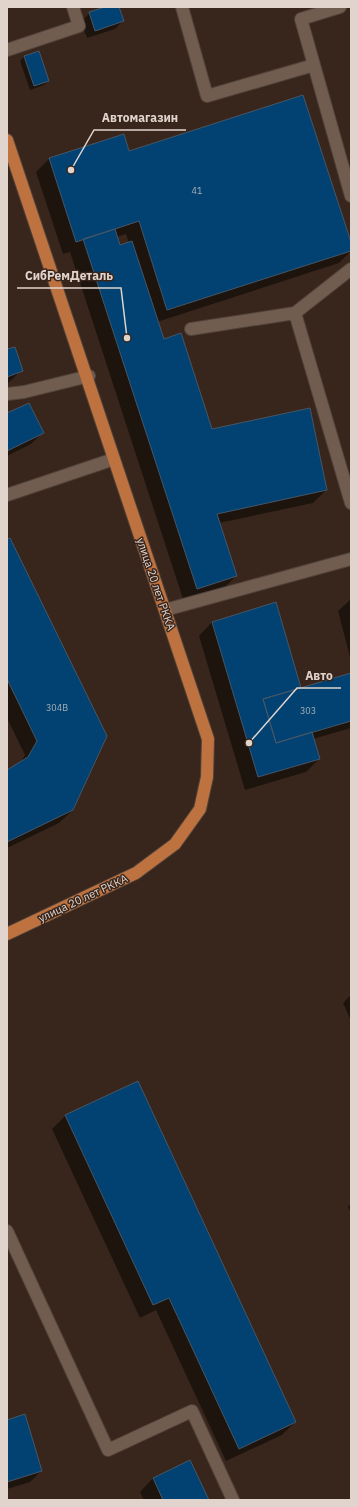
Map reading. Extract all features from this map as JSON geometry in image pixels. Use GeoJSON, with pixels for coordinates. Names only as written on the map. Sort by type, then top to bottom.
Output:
{"type":"FeatureCollection","features":[{"type":"Feature","properties":{"kind":"main road","name":"улица 20 лет РККА"},"geometry":{"type":"LineString","coordinates":[[7,140],[208,739],[206,777],[200,809],[175,844],[136,873],[7,934]]}},
{"type":"Feature","properties":{"kind":"lane"},"geometry":{"type":"LineString","coordinates":[[7,50],[80,26],[73,7]]}},
{"type":"Feature","properties":{"kind":"lane"},"geometry":{"type":"LineString","coordinates":[[182,7],[207,96],[314,65]]}},
{"type":"Feature","properties":{"kind":"lane"},"geometry":{"type":"LineString","coordinates":[[340,7],[302,19],[351,196]]}},
{"type":"Feature","properties":{"kind":"lane"},"geometry":{"type":"LineString","coordinates":[[191,329],[295,314],[351,269]]}},
{"type":"Feature","properties":{"kind":"lane"},"geometry":{"type":"LineString","coordinates":[[295,314],[351,503]]}},
{"type":"Feature","properties":{"kind":"lane"},"geometry":{"type":"LineString","coordinates":[[7,394],[24,392],[89,376]]}},
{"type":"Feature","properties":{"kind":"lane"},"geometry":{"type":"LineString","coordinates":[[7,495],[114,459]]}},
{"type":"Feature","properties":{"kind":"lane"},"geometry":{"type":"LineString","coordinates":[[165,610],[351,560]]}},
{"type":"Feature","properties":{"kind":"lane"},"geometry":{"type":"LineString","coordinates":[[7,1231],[108,1450],[192,1411],[233,1500]]}},
{"type":"Feature","properties":{"kind":"building"},"geometry":{"type":"Polygon","coordinates":[[[105,7],[119,7],[124,21],[95,31],[89,12],[105,7]]]}},
{"type":"Feature","properties":{"kind":"building"},"geometry":{"type":"Polygon","coordinates":[[[39,51],[49,81],[34,86],[24,56],[39,51]]]}},
{"type":"Feature","properties":{"kind":"building"},"geometry":{"type":"Polygon","coordinates":[[[303,95],[351,242],[351,251],[167,310],[139,221],[76,242],[49,158],[124,134],[129,151],[303,95]]]}},
{"type":"Feature","properties":{"kind":"building"},"geometry":{"type":"Polygon","coordinates":[[[115,229],[120,245],[132,241],[164,339],[181,333],[212,429],[310,408],[327,490],[217,514],[237,576],[197,589],[83,239],[115,229]]]}},
{"type":"Feature","properties":{"kind":"building"},"geometry":{"type":"Polygon","coordinates":[[[15,347],[23,371],[7,377],[7,349],[15,347]]]}},
{"type":"Feature","properties":{"kind":"building"},"geometry":{"type":"Polygon","coordinates":[[[29,403],[44,433],[7,451],[7,413],[29,403]]]}},
{"type":"Feature","properties":{"kind":"building"},"geometry":{"type":"Polygon","coordinates":[[[10,538],[107,736],[73,810],[7,842],[7,770],[28,757],[37,741],[7,679],[7,539],[10,538]]]}},
{"type":"Feature","properties":{"kind":"building"},"geometry":{"type":"Polygon","coordinates":[[[276,602],[301,688],[263,699],[276,743],[312,732],[320,759],[258,777],[212,622],[276,602]]]}},
{"type":"Feature","properties":{"kind":"building"},"geometry":{"type":"Polygon","coordinates":[[[351,673],[351,721],[276,743],[263,699],[351,673]]]}},
{"type":"Feature","properties":{"kind":"building"},"geometry":{"type":"Polygon","coordinates":[[[138,1081],[296,1422],[239,1449],[169,1298],[153,1305],[65,1115],[138,1081]]]}},
{"type":"Feature","properties":{"kind":"building"},"geometry":{"type":"Polygon","coordinates":[[[25,1414],[42,1471],[7,1482],[7,1420],[25,1414]]]}},
{"type":"Feature","properties":{"kind":"building"},"geometry":{"type":"Polygon","coordinates":[[[190,1460],[209,1500],[163,1500],[153,1478],[190,1460]]]}},
{"type":"Feature","properties":{"kind":"place","name":"Автомагазин"},"geometry":{"type":"Point","coordinates":[71,170]}},
{"type":"Feature","properties":{"kind":"place","name":"СибРемДеталь"},"geometry":{"type":"Point","coordinates":[127,338]}},
{"type":"Feature","properties":{"kind":"place","name":"Авто"},"geometry":{"type":"Point","coordinates":[249,743]}}]}
